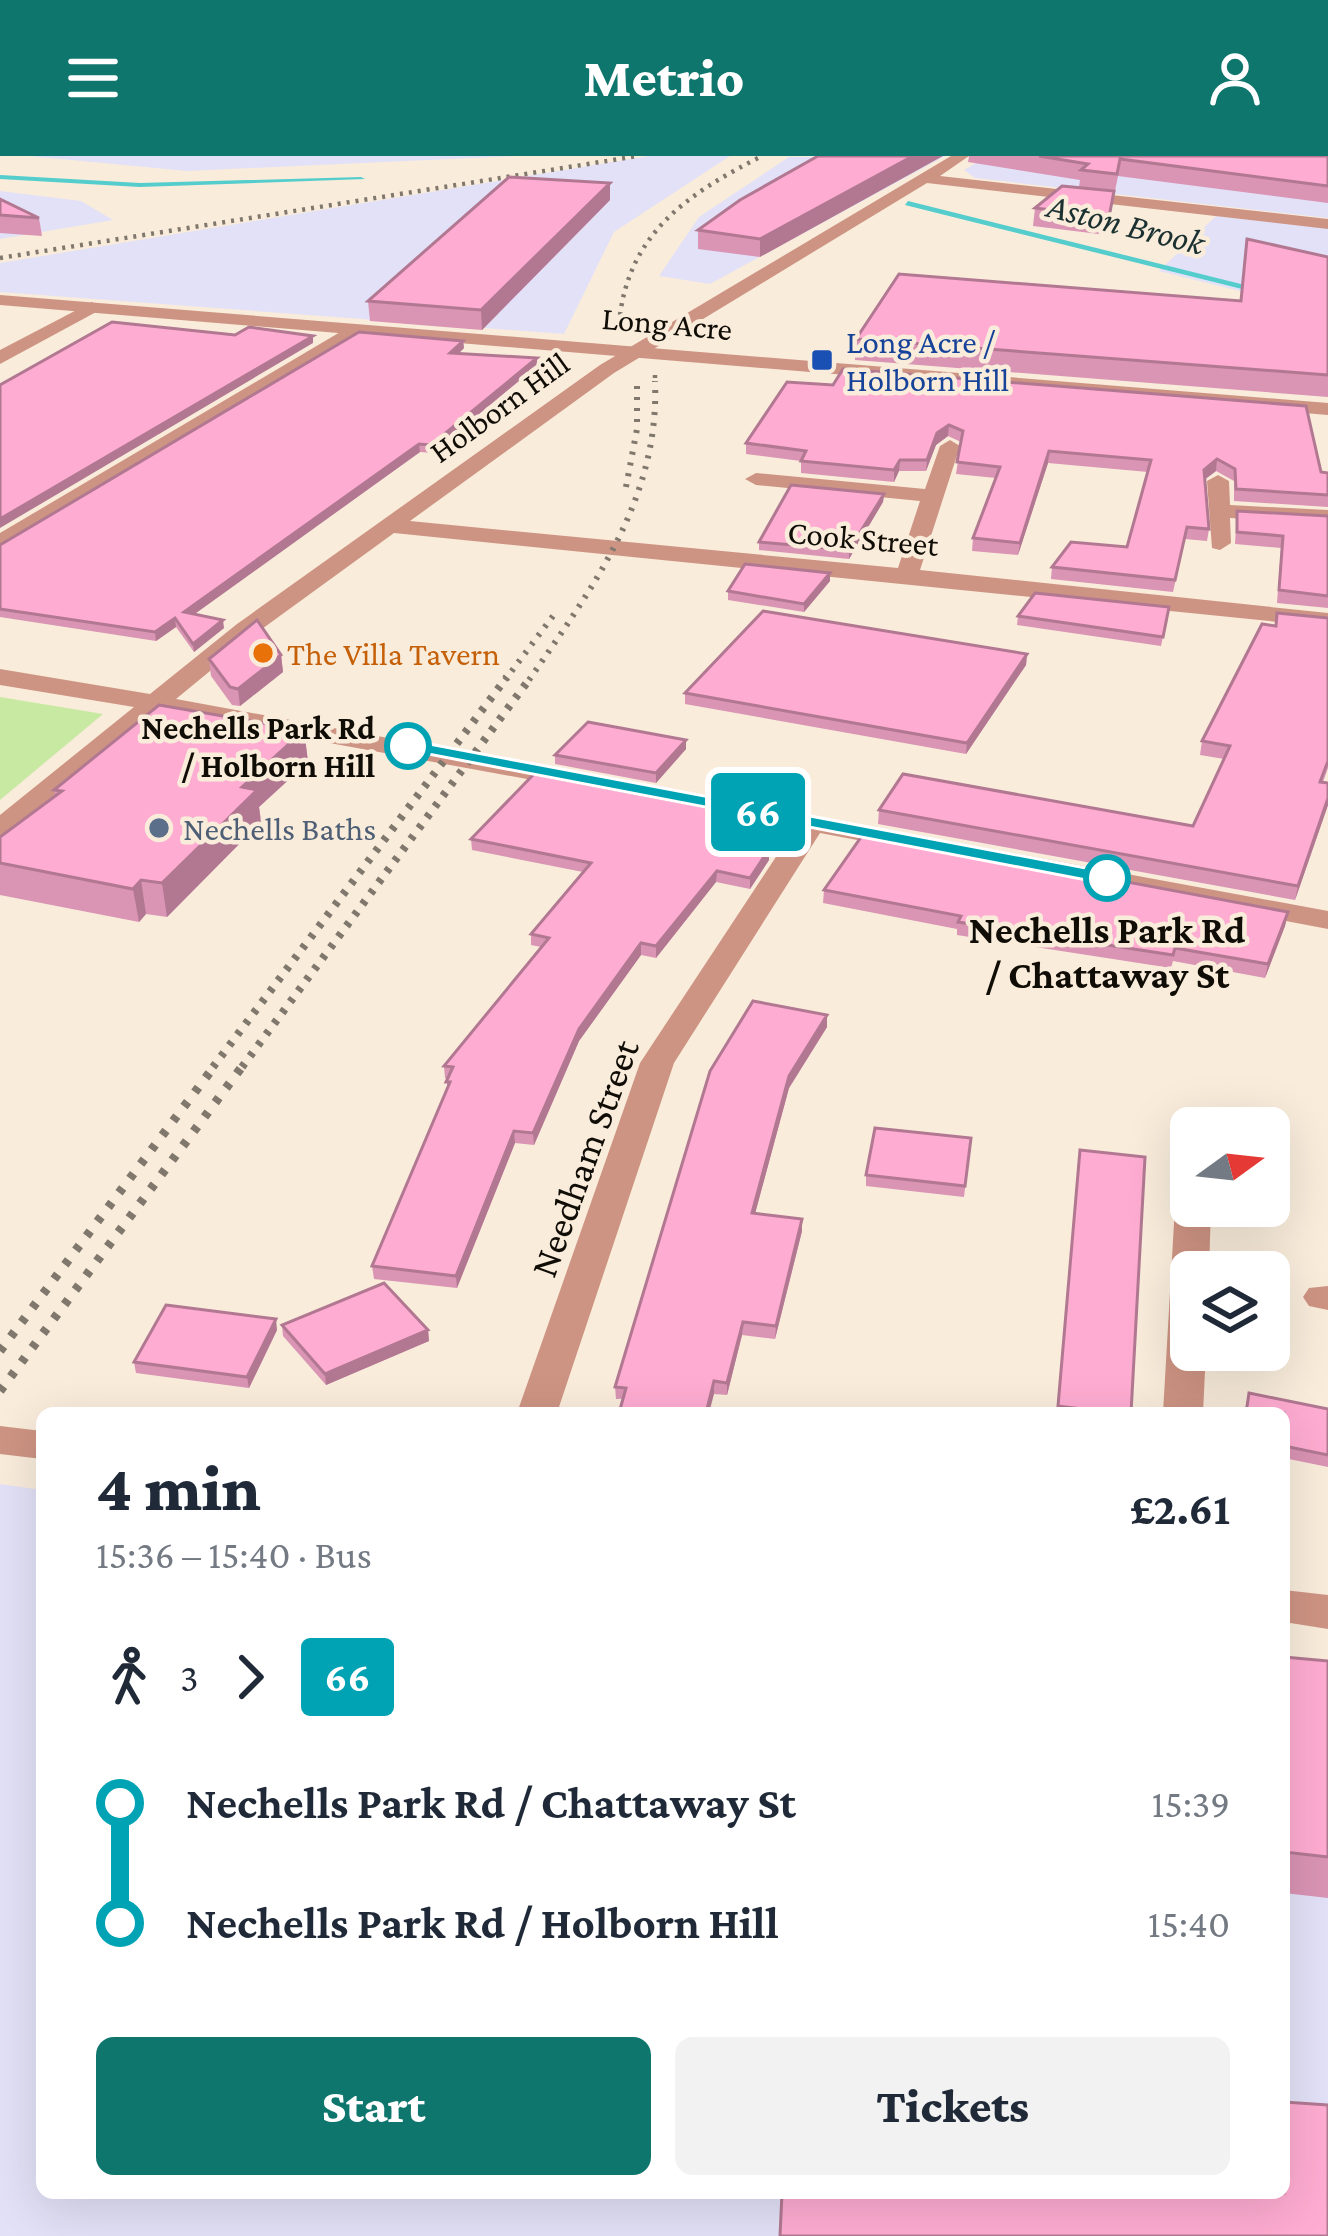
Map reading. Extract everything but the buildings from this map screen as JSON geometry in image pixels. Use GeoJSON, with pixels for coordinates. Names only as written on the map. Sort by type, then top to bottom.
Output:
{"type":"FeatureCollection","features":[{"type":"Feature","properties":{"kind":"street","name":"Holborn Hill"},"geometry":{"type":"LineString","coordinates":[[0,829],[154,700],[636,350],[962,156]]}},
{"type":"Feature","properties":{"kind":"street"},"geometry":{"type":"LineString","coordinates":[[921,178],[1328,224]]}},
{"type":"Feature","properties":{"kind":"street","name":"Long Acre"},"geometry":{"type":"LineString","coordinates":[[0,300],[1328,409]]}},
{"type":"Feature","properties":{"kind":"street"},"geometry":{"type":"LineString","coordinates":[[0,358],[92,307]]}},
{"type":"Feature","properties":{"kind":"street"},"geometry":{"type":"LineString","coordinates":[[0,543],[359,329]]}},
{"type":"Feature","properties":{"kind":"street"},"geometry":{"type":"LineString","coordinates":[[907,575],[950,446]]}},
{"type":"Feature","properties":{"kind":"street"},"geometry":{"type":"LineString","coordinates":[[756,479],[933,496]]}},
{"type":"Feature","properties":{"kind":"street"},"geometry":{"type":"LineString","coordinates":[[1218,481],[1220,543]]}},
{"type":"Feature","properties":{"kind":"street"},"geometry":{"type":"LineString","coordinates":[[1218,511],[1328,517]]}},
{"type":"Feature","properties":{"kind":"street","name":"Cook Street"},"geometry":{"type":"LineString","coordinates":[[390,526],[1328,620]]}},
{"type":"Feature","properties":{"kind":"street"},"geometry":{"type":"LineString","coordinates":[[0,677],[513,765],[1328,920]]}},
{"type":"Feature","properties":{"kind":"street","name":"Needham Street"},"geometry":{"type":"LineString","coordinates":[[539,1407],[658,1063],[813,822]]}},
{"type":"Feature","properties":{"kind":"street"},"geometry":{"type":"LineString","coordinates":[[1183,1407],[1192,1227]]}},
{"type":"Feature","properties":{"kind":"street"},"geometry":{"type":"LineString","coordinates":[[0,1440],[36,1444]]}},
{"type":"Feature","properties":{"kind":"street"},"geometry":{"type":"LineString","coordinates":[[1290,1607],[1328,1612]]}},
{"type":"Feature","properties":{"kind":"shaded area"},"geometry":{"type":"Polygon","coordinates":[[[29,156],[515,156],[187,171],[29,156]]]}},
{"type":"Feature","properties":{"kind":"shaded area"},"geometry":{"type":"Polygon","coordinates":[[[649,156],[730,156],[614,232],[564,334],[0,292],[0,263],[649,156]]]}},
{"type":"Feature","properties":{"kind":"shaded area"},"geometry":{"type":"Polygon","coordinates":[[[945,156],[710,284],[659,276],[699,217],[789,157],[945,156]]]}},
{"type":"Feature","properties":{"kind":"shaded area"},"geometry":{"type":"Polygon","coordinates":[[[988,156],[1328,156],[1328,218],[975,178],[964,170],[988,156]]]}},
{"type":"Feature","properties":{"kind":"shaded area"},"geometry":{"type":"Polygon","coordinates":[[[0,191],[81,201],[113,220],[0,239],[0,191]]]}},
{"type":"Feature","properties":{"kind":"shaded area"},"geometry":{"type":"Polygon","coordinates":[[[1216,216],[1328,228],[1328,313],[1159,271],[1216,216]]]}},
{"type":"Feature","properties":{"kind":"shaded area"},"geometry":{"type":"Polygon","coordinates":[[[0,1484],[36,1489],[36,2199],[1290,2199],[1290,1657],[1328,1662],[1328,2236],[0,2236],[0,1484]]]}},
{"type":"Feature","properties":{"kind":"green space"},"geometry":{"type":"Polygon","coordinates":[[[0,697],[103,714],[0,800],[0,697]]]}},
{"type":"Feature","properties":{"kind":"waterway","name":"Aston Brook"},"geometry":{"type":"LineString","coordinates":[[0,177],[140,185],[361,179]]}},
{"type":"Feature","properties":{"kind":"waterway","name":"Aston Brook"},"geometry":{"type":"LineString","coordinates":[[908,203],[1262,292]]}},
{"type":"Feature","properties":{"kind":"railway"},"geometry":{"type":"LineString","coordinates":[[0,258],[638,156]]}},
{"type":"Feature","properties":{"kind":"railway"},"geometry":{"type":"LineString","coordinates":[[619,324],[634,265],[665,220],[709,186],[762,156]]}},
{"type":"Feature","properties":{"kind":"railway"},"geometry":{"type":"LineString","coordinates":[[655,375],[655,381]]}},
{"type":"Feature","properties":{"kind":"railway"},"geometry":{"type":"LineString","coordinates":[[626,487],[637,429],[637,381]]}},
{"type":"Feature","properties":{"kind":"railway"},"geometry":{"type":"LineString","coordinates":[[529,680],[618,540],[646,464],[654,424],[655,381]]}},
{"type":"Feature","properties":{"kind":"railway"},"geometry":{"type":"LineString","coordinates":[[505,680],[556,612]]}},
{"type":"Feature","properties":{"kind":"railway"},"geometry":{"type":"LineString","coordinates":[[213,1067],[507,677]]}},
{"type":"Feature","properties":{"kind":"railway"},"geometry":{"type":"LineString","coordinates":[[242,1067],[531,677]]}},
{"type":"Feature","properties":{"kind":"railway"},"geometry":{"type":"LineString","coordinates":[[0,1351],[216,1064]]}},
{"type":"Feature","properties":{"kind":"railway"},"geometry":{"type":"LineString","coordinates":[[0,1391],[244,1064]]}},
{"type":"Feature","properties":{"kind":"bus line","name":"66"},"geometry":{"type":"LineString","coordinates":[[408,746],[1107,878]]}},
{"type":"Feature","properties":{"kind":"place","name":"Long Acre / Holborn Hill"},"geometry":{"type":"Point","coordinates":[822,360]}},
{"type":"Feature","properties":{"kind":"place","name":"The Villa Tavern"},"geometry":{"type":"Point","coordinates":[263,653]}},
{"type":"Feature","properties":{"kind":"place","name":"Nechells Park Rd / Holborn Hill"},"geometry":{"type":"Point","coordinates":[408,746]}},
{"type":"Feature","properties":{"kind":"place","name":"Nechells Baths"},"geometry":{"type":"Point","coordinates":[159,828]}},
{"type":"Feature","properties":{"kind":"place","name":"Nechells Park Rd / Chattaway St"},"geometry":{"type":"Point","coordinates":[1107,878]}}]}
